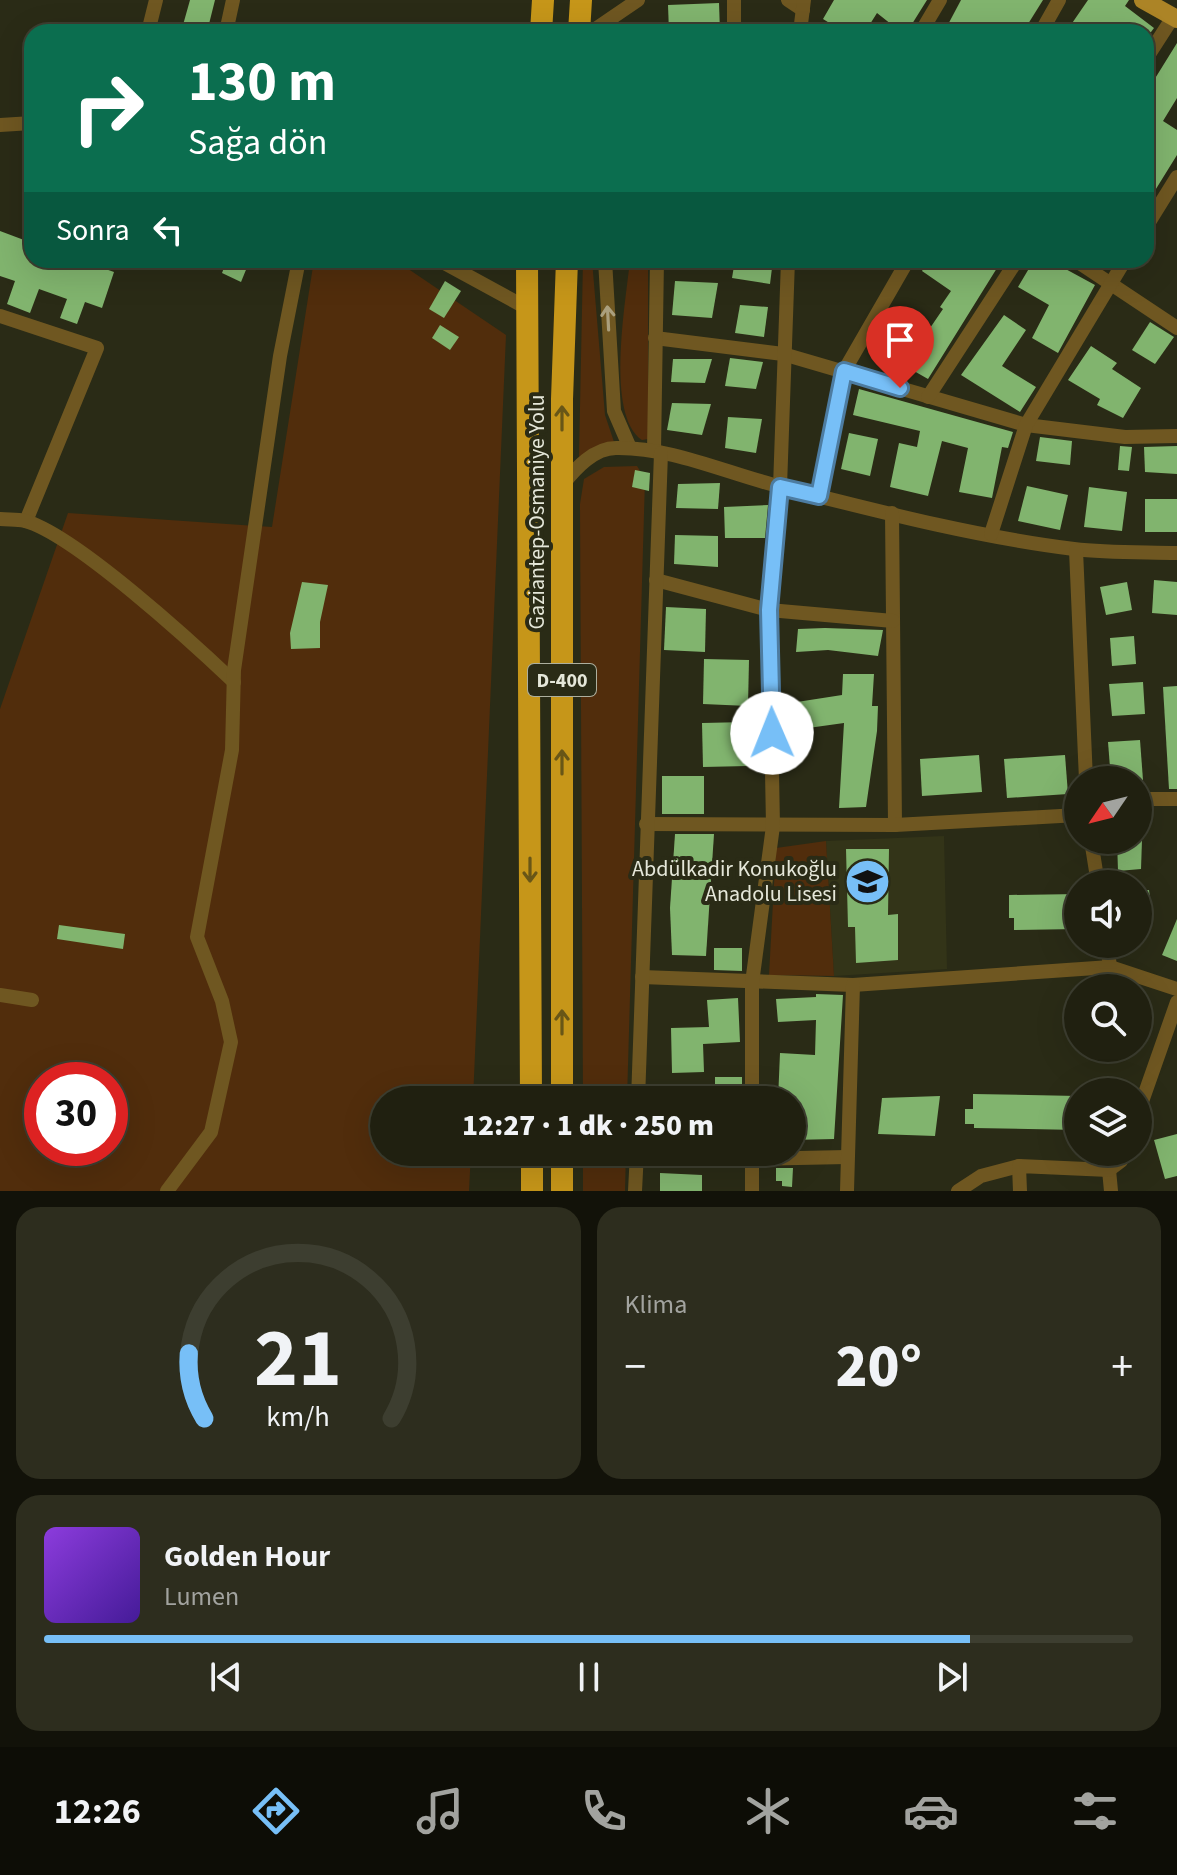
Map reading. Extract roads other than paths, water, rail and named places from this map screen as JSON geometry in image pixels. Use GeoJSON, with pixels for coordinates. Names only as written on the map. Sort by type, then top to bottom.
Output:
{"type":"FeatureCollection","features":[{"type":"Feature","properties":{"kind":"highway"},"geometry":{"type":"LineString","coordinates":[[542,24],[543,0]]}},
{"type":"Feature","properties":{"kind":"highway"},"geometry":{"type":"LineString","coordinates":[[580,24],[581,0]]}},
{"type":"Feature","properties":{"kind":"highway","name":"Gaziantep-Osmaniye Yolu"},"geometry":{"type":"LineString","coordinates":[[527,268],[531,1086]]}},
{"type":"Feature","properties":{"kind":"highway","name":"Gaziantep-Osmaniye Yolu"},"geometry":{"type":"LineString","coordinates":[[562,1086],[562,486],[567,268]]}},
{"type":"Feature","properties":{"kind":"highway"},"geometry":{"type":"LineString","coordinates":[[532,1166],[532,1191]]}},
{"type":"Feature","properties":{"kind":"highway"},"geometry":{"type":"LineString","coordinates":[[562,1166],[562,1191]]}},
{"type":"Feature","properties":{"kind":"main road"},"geometry":{"type":"LineString","coordinates":[[1143,0],[1175,18]]}},
{"type":"Feature","properties":{"kind":"street"},"geometry":{"type":"LineString","coordinates":[[150,24],[156,0]]}},
{"type":"Feature","properties":{"kind":"street"},"geometry":{"type":"LineString","coordinates":[[228,24],[233,0]]}},
{"type":"Feature","properties":{"kind":"street"},"geometry":{"type":"LineString","coordinates":[[734,0],[734,24]]}},
{"type":"Feature","properties":{"kind":"street"},"geometry":{"type":"LineString","coordinates":[[788,0],[804,5]]}},
{"type":"Feature","properties":{"kind":"street"},"geometry":{"type":"LineString","coordinates":[[926,24],[940,0]]}},
{"type":"Feature","properties":{"kind":"street"},"geometry":{"type":"LineString","coordinates":[[1046,24],[1059,0]]}},
{"type":"Feature","properties":{"kind":"street"},"geometry":{"type":"LineString","coordinates":[[604,24],[640,1]]}},
{"type":"Feature","properties":{"kind":"street"},"geometry":{"type":"LineString","coordinates":[[1154,48],[1175,18]]}},
{"type":"Feature","properties":{"kind":"street"},"geometry":{"type":"LineString","coordinates":[[0,125],[24,124]]}},
{"type":"Feature","properties":{"kind":"street"},"geometry":{"type":"LineString","coordinates":[[1154,214],[1177,177]]}},
{"type":"Feature","properties":{"kind":"street"},"geometry":{"type":"LineString","coordinates":[[167,1191],[211,1132],[231,1042],[222,1001],[197,937],[232,750],[234,682],[280,356],[297,268]]}},
{"type":"Feature","properties":{"kind":"street"},"geometry":{"type":"LineString","coordinates":[[454,268],[525,307]]}},
{"type":"Feature","properties":{"kind":"street"},"geometry":{"type":"LineString","coordinates":[[605,268],[614,411],[630,448]]}},
{"type":"Feature","properties":{"kind":"street"},"geometry":{"type":"LineString","coordinates":[[638,1086],[656,580],[657,268]]}},
{"type":"Feature","properties":{"kind":"street"},"geometry":{"type":"LineString","coordinates":[[752,1086],[752,983],[773,826],[769,610],[780,487],[788,268]]}},
{"type":"Feature","properties":{"kind":"street"},"geometry":{"type":"LineString","coordinates":[[819,496],[844,371],[903,268]]}},
{"type":"Feature","properties":{"kind":"street"},"geometry":{"type":"LineString","coordinates":[[928,397],[1012,268]]}},
{"type":"Feature","properties":{"kind":"street"},"geometry":{"type":"LineString","coordinates":[[1087,268],[1177,328]]}},
{"type":"Feature","properties":{"kind":"street"},"geometry":{"type":"LineString","coordinates":[[991,534],[1026,425],[1120,268]]}},
{"type":"Feature","properties":{"kind":"street"},"geometry":{"type":"LineString","coordinates":[[0,316],[97,348],[26,521]]}},
{"type":"Feature","properties":{"kind":"street"},"geometry":{"type":"LineString","coordinates":[[655,338],[783,354],[1026,425],[1125,437],[1177,436]]}},
{"type":"Feature","properties":{"kind":"street"},"geometry":{"type":"LineString","coordinates":[[562,486],[577,467],[595,454],[612,447],[630,448],[657,452],[780,487],[991,534],[1076,550],[1177,553]]}},
{"type":"Feature","properties":{"kind":"street"},"geometry":{"type":"LineString","coordinates":[[892,513],[895,825]]}},
{"type":"Feature","properties":{"kind":"street"},"geometry":{"type":"LineString","coordinates":[[0,519],[26,521],[84,555],[189,639],[234,682]]}},
{"type":"Feature","properties":{"kind":"street"},"geometry":{"type":"LineString","coordinates":[[1076,550],[1085,766]]}},
{"type":"Feature","properties":{"kind":"street"},"geometry":{"type":"LineString","coordinates":[[656,580],[769,610],[893,621]]}},
{"type":"Feature","properties":{"kind":"street"},"geometry":{"type":"LineString","coordinates":[[1152,799],[1177,799]]}},
{"type":"Feature","properties":{"kind":"street"},"geometry":{"type":"LineString","coordinates":[[646,824],[895,825],[1064,816]]}},
{"type":"Feature","properties":{"kind":"street"},"geometry":{"type":"LineString","coordinates":[[1109,958],[1110,967]]}},
{"type":"Feature","properties":{"kind":"street"},"geometry":{"type":"LineString","coordinates":[[642,977],[853,985],[1110,967],[1177,989]]}},
{"type":"Feature","properties":{"kind":"street"},"geometry":{"type":"LineString","coordinates":[[847,1191],[853,985]]}},
{"type":"Feature","properties":{"kind":"street"},"geometry":{"type":"LineString","coordinates":[[0,995],[32,1000]]}},
{"type":"Feature","properties":{"kind":"street"},"geometry":{"type":"LineString","coordinates":[[1150,1078],[1177,1002]]}},
{"type":"Feature","properties":{"kind":"street"},"geometry":{"type":"LineString","coordinates":[[806,1157],[847,1157]]}},
{"type":"Feature","properties":{"kind":"street"},"geometry":{"type":"LineString","coordinates":[[635,1191],[636,1166]]}},
{"type":"Feature","properties":{"kind":"street"},"geometry":{"type":"LineString","coordinates":[[752,1166],[752,1191]]}},
{"type":"Feature","properties":{"kind":"street"},"geometry":{"type":"LineString","coordinates":[[958,1191],[981,1176],[1019,1166],[1109,1170],[1114,1166]]}},
{"type":"Feature","properties":{"kind":"street"},"geometry":{"type":"LineString","coordinates":[[1019,1166],[1020,1191]]}},
{"type":"Feature","properties":{"kind":"street"},"geometry":{"type":"LineString","coordinates":[[1109,1170],[1111,1191]]}},
{"type":"Feature","properties":{"kind":"place","name":"Abdülkadir Konukoğlu Anadolu Lisesi"},"geometry":{"type":"Point","coordinates":[868,881]}}]}
